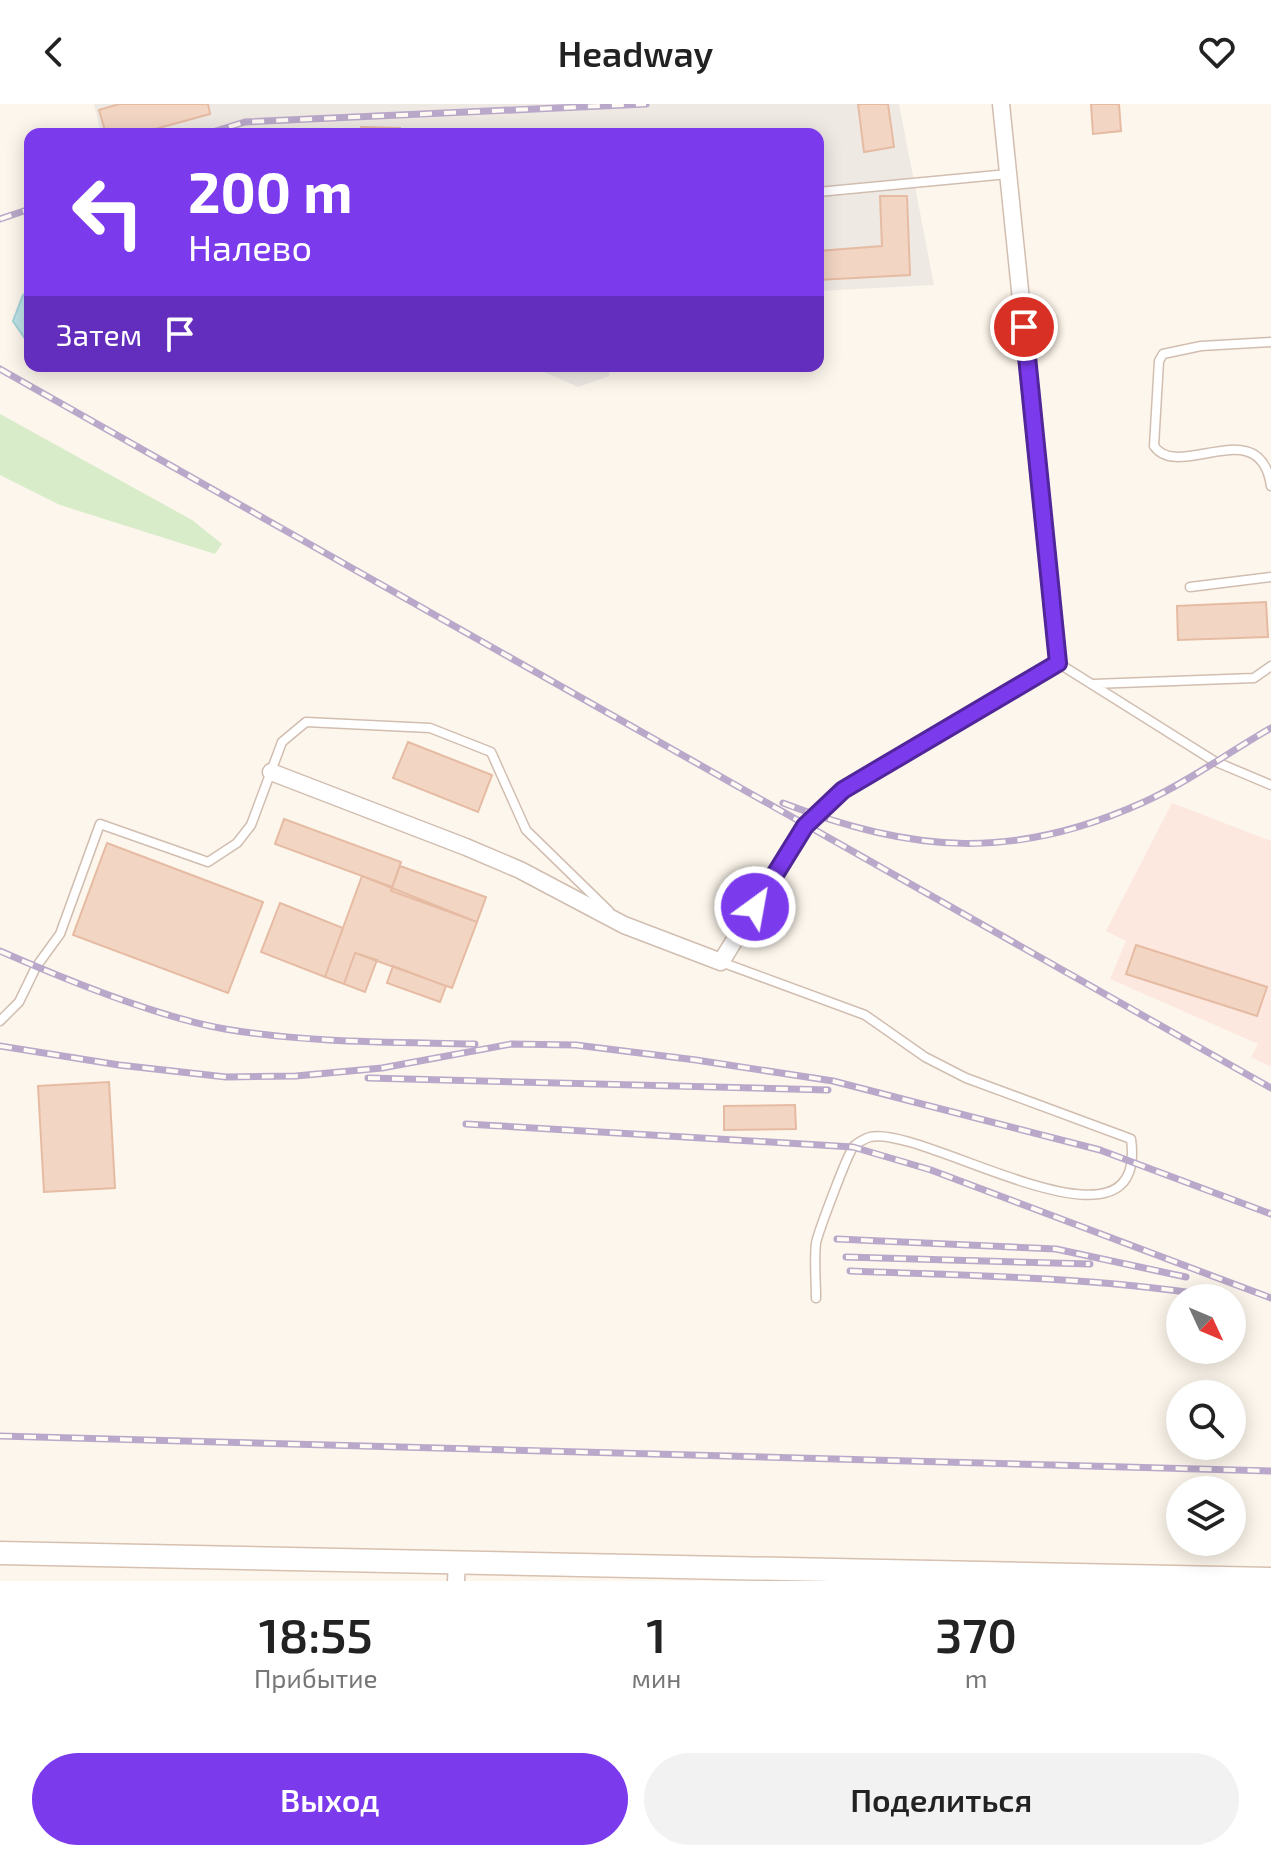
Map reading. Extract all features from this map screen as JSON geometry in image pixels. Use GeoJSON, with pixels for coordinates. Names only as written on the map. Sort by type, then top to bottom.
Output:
{"type":"FeatureCollection","features":[{"type":"Feature","properties":{"kind":"street"},"geometry":{"type":"LineString","coordinates":[[271,772],[520,870],[624,925],[721,962],[814,815],[843,790],[1058,663],[1001,104]]}},
{"type":"Feature","properties":{"kind":"street"},"geometry":{"type":"LineString","coordinates":[[0,1553],[456,1572],[1271,1579]]}},
{"type":"Feature","properties":{"kind":"lane"},"geometry":{"type":"LineString","coordinates":[[824,191],[1008,174]]}},
{"type":"Feature","properties":{"kind":"lane"},"geometry":{"type":"LineString","coordinates":[[1271,342],[1174,349],[1163,354],[1159,361],[1154,446],[1159,454],[1170,457],[1207,451],[1250,452],[1266,465],[1271,486]]}},
{"type":"Feature","properties":{"kind":"lane"},"geometry":{"type":"LineString","coordinates":[[1190,587],[1271,577]]}},
{"type":"Feature","properties":{"kind":"lane"},"geometry":{"type":"LineString","coordinates":[[1058,663],[1214,761],[1271,785]]}},
{"type":"Feature","properties":{"kind":"lane"},"geometry":{"type":"LineString","coordinates":[[1092,684],[1254,678],[1271,666]]}},
{"type":"Feature","properties":{"kind":"lane"},"geometry":{"type":"LineString","coordinates":[[0,1021],[19,1002],[36,967],[60,934],[100,824],[208,862],[237,843],[251,825],[282,742],[306,722],[430,728],[491,752],[526,830],[624,925]]}},
{"type":"Feature","properties":{"kind":"lane"},"geometry":{"type":"LineString","coordinates":[[721,962],[865,1015],[925,1057],[966,1078],[1131,1139],[1134,1163],[1126,1181],[1104,1194],[1068,1195],[906,1141],[871,1136],[853,1147],[816,1241],[816,1298]]}},
{"type":"Feature","properties":{"kind":"shaded area"},"geometry":{"type":"Polygon","coordinates":[[[94,104],[899,104],[934,285],[824,291],[824,128],[100,128],[94,104]]]}},
{"type":"Feature","properties":{"kind":"shaded area"},"geometry":{"type":"Polygon","coordinates":[[[544,372],[609,372],[609,376],[578,387],[544,372]]]}},
{"type":"Feature","properties":{"kind":"shaded area"},"geometry":{"type":"Polygon","coordinates":[[[1172,803],[1271,841],[1271,1067],[1251,1057],[1258,1044],[1110,979],[1126,941],[1106,931],[1172,803]]]}},
{"type":"Feature","properties":{"kind":"green space"},"geometry":{"type":"Polygon","coordinates":[[[0,414],[192,520],[222,544],[215,554],[60,505],[0,475],[0,414]]]}},
{"type":"Feature","properties":{"kind":"water"},"geometry":{"type":"Polygon","coordinates":[[[24,295],[24,337],[13,321],[24,295]]]}},
{"type":"Feature","properties":{"kind":"building"},"geometry":{"type":"Polygon","coordinates":[[[119,104],[208,104],[210,114],[159,128],[104,128],[99,110],[119,104]]]}},
{"type":"Feature","properties":{"kind":"building"},"geometry":{"type":"Polygon","coordinates":[[[858,104],[888,104],[894,147],[864,152],[858,104]]]}},
{"type":"Feature","properties":{"kind":"building"},"geometry":{"type":"Polygon","coordinates":[[[1091,104],[1119,104],[1121,131],[1093,134],[1091,104]]]}},
{"type":"Feature","properties":{"kind":"building"},"geometry":{"type":"Polygon","coordinates":[[[880,196],[907,196],[910,275],[824,280],[824,251],[882,246],[880,196]]]}},
{"type":"Feature","properties":{"kind":"building"},"geometry":{"type":"Polygon","coordinates":[[[1266,602],[1268,637],[1178,640],[1177,606],[1266,602]]]}},
{"type":"Feature","properties":{"kind":"building"},"geometry":{"type":"Polygon","coordinates":[[[1266,602],[1268,637],[1178,640],[1177,606],[1266,602]]]}},
{"type":"Feature","properties":{"kind":"building"},"geometry":{"type":"Polygon","coordinates":[[[408,742],[492,775],[478,812],[393,778],[408,742]]]}},
{"type":"Feature","properties":{"kind":"building"},"geometry":{"type":"Polygon","coordinates":[[[284,819],[401,862],[392,887],[275,844],[284,819]]]}},
{"type":"Feature","properties":{"kind":"building"},"geometry":{"type":"Polygon","coordinates":[[[107,843],[263,902],[228,993],[73,935],[107,843]]]}},
{"type":"Feature","properties":{"kind":"building"},"geometry":{"type":"Polygon","coordinates":[[[400,866],[486,897],[477,922],[391,891],[400,866]]]}},
{"type":"Feature","properties":{"kind":"building"},"geometry":{"type":"Polygon","coordinates":[[[362,876],[477,922],[452,988],[355,953],[344,984],[325,977],[362,876]]]}},
{"type":"Feature","properties":{"kind":"building"},"geometry":{"type":"Polygon","coordinates":[[[280,903],[343,928],[325,977],[261,952],[280,903]]]}},
{"type":"Feature","properties":{"kind":"building"},"geometry":{"type":"Polygon","coordinates":[[[1136,945],[1267,987],[1257,1016],[1126,974],[1136,945]]]}},
{"type":"Feature","properties":{"kind":"building"},"geometry":{"type":"Polygon","coordinates":[[[1136,945],[1267,987],[1257,1016],[1126,974],[1136,945]]]}},
{"type":"Feature","properties":{"kind":"building"},"geometry":{"type":"Polygon","coordinates":[[[355,953],[377,960],[365,992],[344,984],[355,953]]]}},
{"type":"Feature","properties":{"kind":"building"},"geometry":{"type":"Polygon","coordinates":[[[393,966],[446,986],[440,1002],[387,983],[393,966]]]}},
{"type":"Feature","properties":{"kind":"building"},"geometry":{"type":"Polygon","coordinates":[[[109,1082],[115,1188],[44,1192],[38,1086],[109,1082]]]}},
{"type":"Feature","properties":{"kind":"building"},"geometry":{"type":"Polygon","coordinates":[[[795,1105],[796,1129],[724,1130],[724,1106],[795,1105]]]}},
{"type":"Feature","properties":{"kind":"railway"},"geometry":{"type":"LineString","coordinates":[[226,128],[245,122],[646,104]]}},
{"type":"Feature","properties":{"kind":"railway"},"geometry":{"type":"LineString","coordinates":[[0,219],[24,211]]}},
{"type":"Feature","properties":{"kind":"railway"},"geometry":{"type":"LineString","coordinates":[[0,369],[1271,1088]]}},
{"type":"Feature","properties":{"kind":"railway"},"geometry":{"type":"LineString","coordinates":[[783,803],[831,820],[921,840],[964,843],[1007,841],[1051,834],[1097,821],[1144,802],[1271,728]]}},
{"type":"Feature","properties":{"kind":"railway"},"geometry":{"type":"LineString","coordinates":[[0,951],[141,1006],[225,1029],[318,1039],[475,1044]]}},
{"type":"Feature","properties":{"kind":"railway"},"geometry":{"type":"LineString","coordinates":[[0,1046],[119,1065],[226,1077],[296,1076],[382,1068],[511,1044],[576,1045],[696,1060],[833,1081],[1100,1150],[1271,1214]]}},
{"type":"Feature","properties":{"kind":"railway"},"geometry":{"type":"LineString","coordinates":[[368,1078],[828,1090]]}},
{"type":"Feature","properties":{"kind":"railway"},"geometry":{"type":"LineString","coordinates":[[466,1124],[853,1147],[931,1170],[1271,1298]]}},
{"type":"Feature","properties":{"kind":"railway"},"geometry":{"type":"LineString","coordinates":[[837,1239],[1056,1249],[1186,1277]]}},
{"type":"Feature","properties":{"kind":"railway"},"geometry":{"type":"LineString","coordinates":[[846,1257],[1090,1264]]}},
{"type":"Feature","properties":{"kind":"railway"},"geometry":{"type":"LineString","coordinates":[[850,1271],[992,1276],[1166,1290]]}},
{"type":"Feature","properties":{"kind":"railway"},"geometry":{"type":"LineString","coordinates":[[0,1436],[1271,1471]]}},
{"type":"Feature","properties":{"kind":"route"},"geometry":{"type":"LineString","coordinates":[[755,907],[805,826],[843,790],[1058,663],[1024,327]]}}]}
